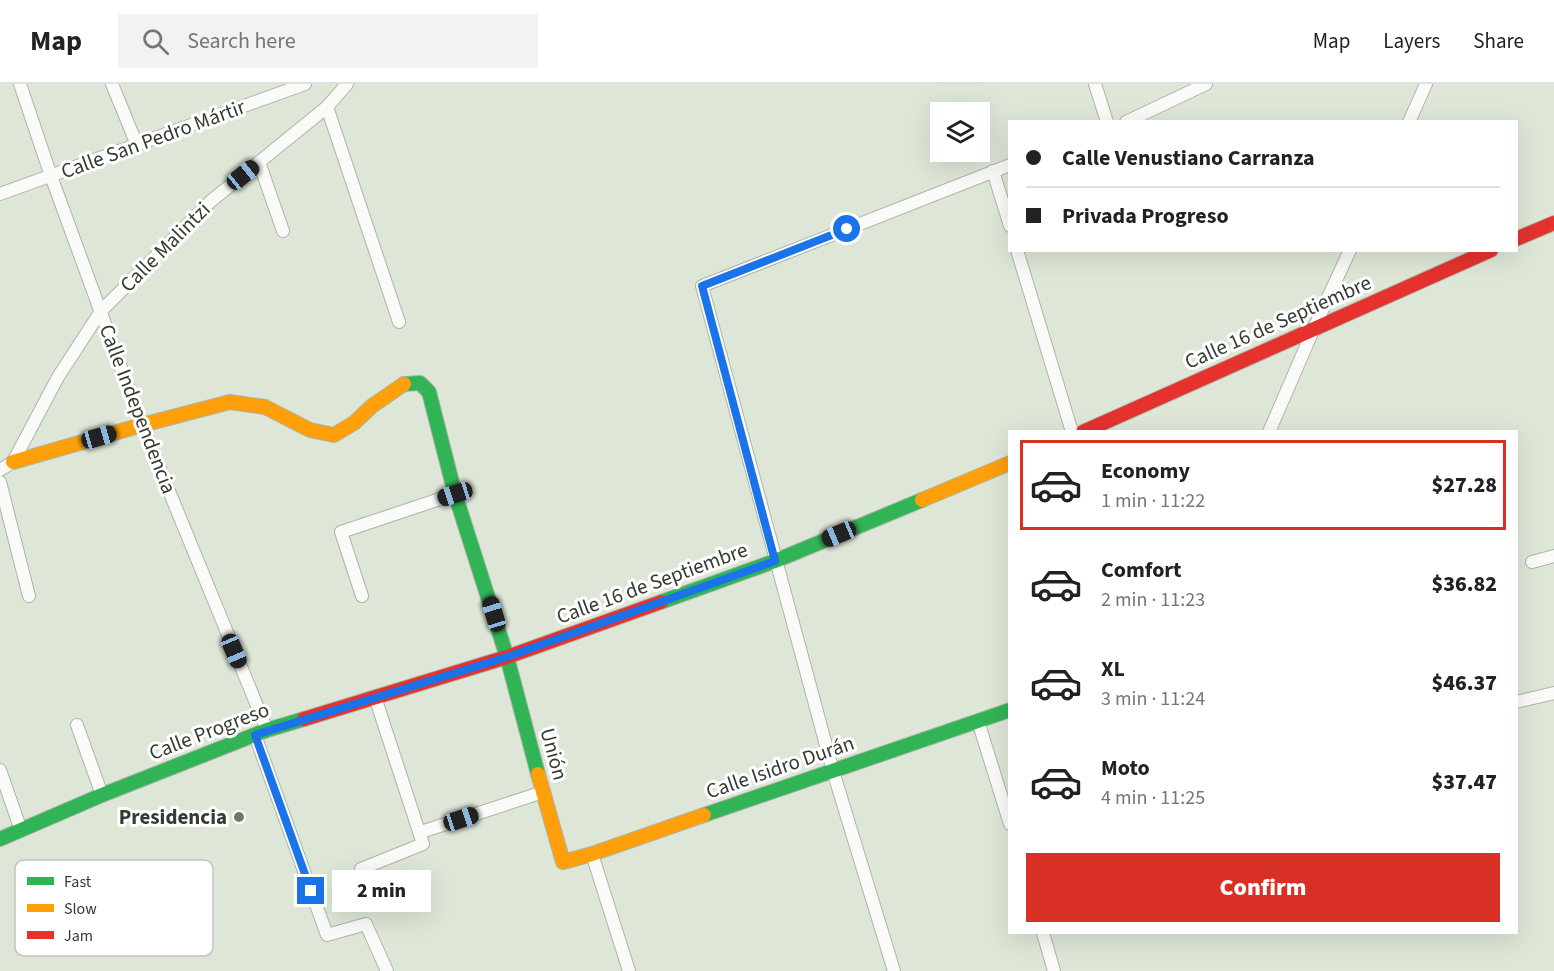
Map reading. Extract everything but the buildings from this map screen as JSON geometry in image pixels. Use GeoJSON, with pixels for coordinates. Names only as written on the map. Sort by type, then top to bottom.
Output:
{"type":"FeatureCollection","features":[{"type":"Feature","properties":{"kind":"street","name":"Calle Independencia"},"geometry":{"type":"LineString","coordinates":[[20,84],[51,176],[142,425],[261,732],[327,935],[366,924],[387,971]]}},
{"type":"Feature","properties":{"kind":"street"},"geometry":{"type":"LineString","coordinates":[[112,84],[137,145]]}},
{"type":"Feature","properties":{"kind":"street","name":"Calle San Pedro Mártir"},"geometry":{"type":"LineString","coordinates":[[0,194],[305,84]]}},
{"type":"Feature","properties":{"kind":"street","name":"Calle Malintzi"},"geometry":{"type":"LineString","coordinates":[[13,462],[58,377],[101,311],[211,201],[327,107],[347,84]]}},
{"type":"Feature","properties":{"kind":"street"},"geometry":{"type":"LineString","coordinates":[[1095,84],[1106,120]]}},
{"type":"Feature","properties":{"kind":"street"},"geometry":{"type":"LineString","coordinates":[[1130,120],[1206,84]]}},
{"type":"Feature","properties":{"kind":"street"},"geometry":{"type":"LineString","coordinates":[[1410,120],[1426,84]]}},
{"type":"Feature","properties":{"kind":"street"},"geometry":{"type":"LineString","coordinates":[[327,107],[399,322]]}},
{"type":"Feature","properties":{"kind":"street"},"geometry":{"type":"LineString","coordinates":[[259,162],[283,231]]}},
{"type":"Feature","properties":{"kind":"street"},"geometry":{"type":"LineString","coordinates":[[894,971],[833,771],[702,286],[1008,166]]}},
{"type":"Feature","properties":{"kind":"street"},"geometry":{"type":"LineString","coordinates":[[993,171],[1008,220]]}},
{"type":"Feature","properties":{"kind":"street"},"geometry":{"type":"LineString","coordinates":[[1518,238],[1554,223]]}},
{"type":"Feature","properties":{"kind":"street"},"geometry":{"type":"LineString","coordinates":[[1018,252],[1071,430]]}},
{"type":"Feature","properties":{"kind":"street"},"geometry":{"type":"LineString","coordinates":[[1270,430],[1349,252]]}},
{"type":"Feature","properties":{"kind":"street","name":"Calle 16 de Septiembre"},"geometry":{"type":"LineString","coordinates":[[1087,430],[1486,252]]}},
{"type":"Feature","properties":{"kind":"street","name":"Unión"},"geometry":{"type":"LineString","coordinates":[[142,425],[230,402],[265,407],[310,430],[334,435],[354,423],[372,406],[402,384],[420,383],[429,392],[455,494],[507,657],[563,862]]}},
{"type":"Feature","properties":{"kind":"street"},"geometry":{"type":"LineString","coordinates":[[0,470],[13,462],[142,425]]}},
{"type":"Feature","properties":{"kind":"street","name":"Calle 16 de Septiembre"},"geometry":{"type":"LineString","coordinates":[[507,657],[775,561],[1008,464]]}},
{"type":"Feature","properties":{"kind":"street"},"geometry":{"type":"LineString","coordinates":[[0,482],[29,596]]}},
{"type":"Feature","properties":{"kind":"street"},"geometry":{"type":"LineString","coordinates":[[362,596],[341,532],[455,494]]}},
{"type":"Feature","properties":{"kind":"street"},"geometry":{"type":"LineString","coordinates":[[1532,562],[1554,556]]}},
{"type":"Feature","properties":{"kind":"street","name":"Calle Progreso"},"geometry":{"type":"LineString","coordinates":[[0,839],[102,795],[261,732],[507,657]]}},
{"type":"Feature","properties":{"kind":"street"},"geometry":{"type":"LineString","coordinates":[[1518,702],[1554,693]]}},
{"type":"Feature","properties":{"kind":"street"},"geometry":{"type":"LineString","coordinates":[[361,869],[423,844],[421,832],[375,697]]}},
{"type":"Feature","properties":{"kind":"street","name":"Calle Isidro Durán"},"geometry":{"type":"LineString","coordinates":[[563,862],[1008,712]]}},
{"type":"Feature","properties":{"kind":"street"},"geometry":{"type":"LineString","coordinates":[[978,721],[1008,818]]}},
{"type":"Feature","properties":{"kind":"street"},"geometry":{"type":"LineString","coordinates":[[77,725],[102,795]]}},
{"type":"Feature","properties":{"kind":"street"},"geometry":{"type":"LineString","coordinates":[[0,770],[21,830]]}},
{"type":"Feature","properties":{"kind":"street"},"geometry":{"type":"LineString","coordinates":[[421,832],[543,792]]}},
{"type":"Feature","properties":{"kind":"street"},"geometry":{"type":"LineString","coordinates":[[592,854],[629,971]]}},
{"type":"Feature","properties":{"kind":"street"},"geometry":{"type":"LineString","coordinates":[[1043,934],[1054,971]]}},
{"type":"Feature","properties":{"kind":"street"},"geometry":{"type":"LineString","coordinates":[[1046,946],[1052,934]]}},
{"type":"Feature","properties":{"kind":"traffic: fast"},"geometry":{"type":"LineString","coordinates":[[404,384],[420,383],[429,392],[455,494],[507,657],[538,774]]}},
{"type":"Feature","properties":{"kind":"traffic: fast"},"geometry":{"type":"LineString","coordinates":[[661,602],[775,561],[922,500]]}},
{"type":"Feature","properties":{"kind":"traffic: fast"},"geometry":{"type":"LineString","coordinates":[[704,815],[1008,711]]}},
{"type":"Feature","properties":{"kind":"traffic: fast"},"geometry":{"type":"LineString","coordinates":[[0,839],[102,795],[267,730],[304,719]]}},
{"type":"Feature","properties":{"kind":"traffic: slow"},"geometry":{"type":"LineString","coordinates":[[13,462],[230,402],[265,407],[310,430],[334,435],[354,423],[372,406],[404,384]]}},
{"type":"Feature","properties":{"kind":"traffic: slow"},"geometry":{"type":"LineString","coordinates":[[922,500],[1008,464]]}},
{"type":"Feature","properties":{"kind":"traffic: slow"},"geometry":{"type":"LineString","coordinates":[[538,774],[563,862],[704,815]]}},
{"type":"Feature","properties":{"kind":"traffic: jam"},"geometry":{"type":"LineString","coordinates":[[1518,238],[1554,223]]}},
{"type":"Feature","properties":{"kind":"traffic: jam"},"geometry":{"type":"LineString","coordinates":[[1087,430],[1487,252]]}},
{"type":"Feature","properties":{"kind":"traffic: jam"},"geometry":{"type":"LineString","coordinates":[[304,719],[507,657],[661,602]]}},
{"type":"Feature","properties":{"kind":"place","name":"Presidencia"},"geometry":{"type":"Point","coordinates":[239,817]}},
{"type":"Feature","properties":{"kind":"route"},"geometry":{"type":"LineString","coordinates":[[311,891],[255,735],[507,657],[775,561],[702,286],[847,229]]}}]}
